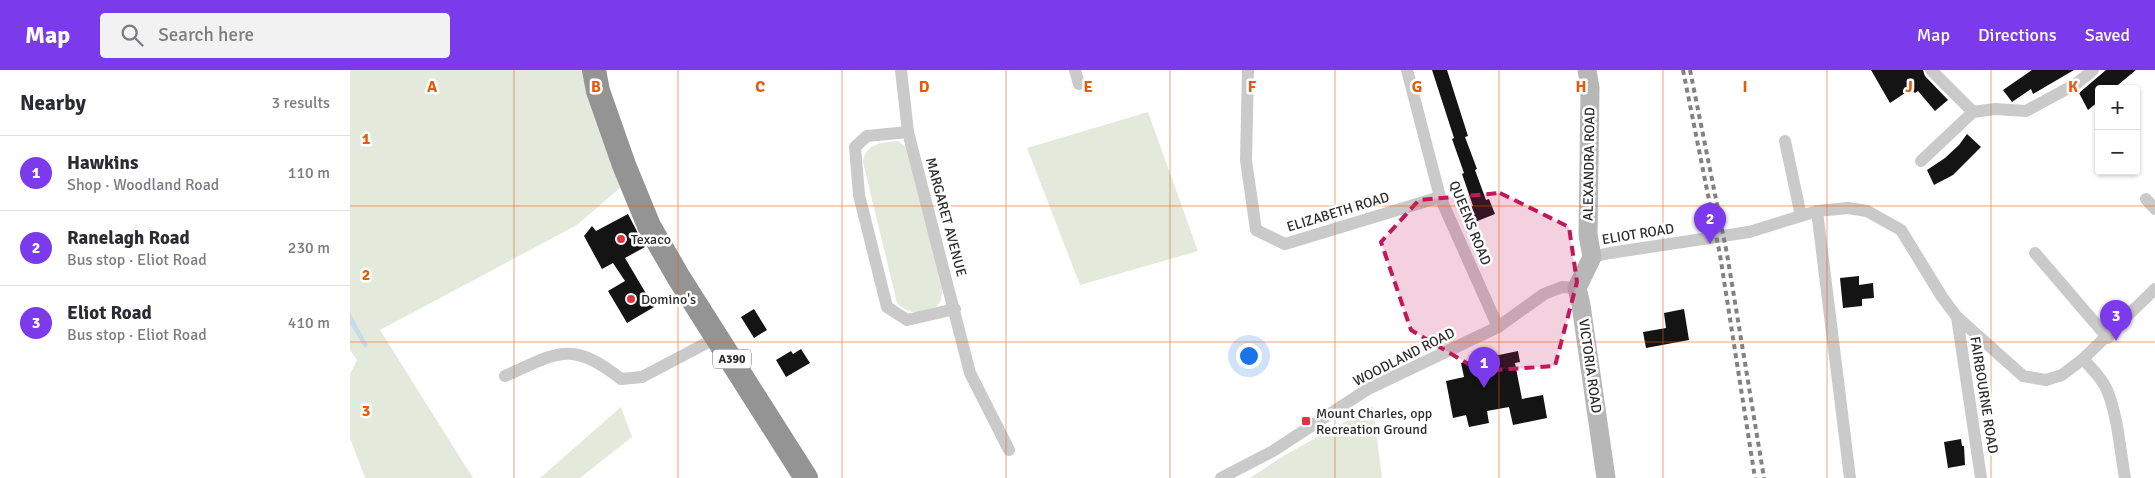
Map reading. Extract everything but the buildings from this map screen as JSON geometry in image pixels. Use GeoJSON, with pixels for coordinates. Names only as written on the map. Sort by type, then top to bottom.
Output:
{"type":"FeatureCollection","features":[{"type":"Feature","properties":{"kind":"highway","name":"A390"},"geometry":{"type":"LineString","coordinates":[[594,70],[598,91],[624,165],[650,226],[679,278],[806,478]]}},
{"type":"Feature","properties":{"kind":"street","name":"MARGARET AVENUE"},"geometry":{"type":"LineString","coordinates":[[901,70],[908,132],[970,373],[1009,450]]}},
{"type":"Feature","properties":{"kind":"street"},"geometry":{"type":"LineString","coordinates":[[1075,70],[1079,84]]}},
{"type":"Feature","properties":{"kind":"street","name":"ELIZABETH ROAD"},"geometry":{"type":"LineString","coordinates":[[1248,70],[1246,160],[1256,230],[1285,244],[1440,197]]}},
{"type":"Feature","properties":{"kind":"street","name":"QUEENS ROAD"},"geometry":{"type":"LineString","coordinates":[[1407,70],[1440,197],[1498,327]]}},
{"type":"Feature","properties":{"kind":"street","name":"ALEXANDRA ROAD"},"geometry":{"type":"LineString","coordinates":[[1587,70],[1590,88],[1588,235],[1592,258]]}},
{"type":"Feature","properties":{"kind":"street"},"geometry":{"type":"LineString","coordinates":[[1931,70],[1973,112]]}},
{"type":"Feature","properties":{"kind":"street"},"geometry":{"type":"LineString","coordinates":[[1921,161],[1973,112],[1994,109],[2026,111],[2076,84],[2093,70]]}},
{"type":"Feature","properties":{"kind":"street"},"geometry":{"type":"LineString","coordinates":[[908,132],[867,136],[855,148],[860,195],[887,307],[907,320],[954,309]]}},
{"type":"Feature","properties":{"kind":"street"},"geometry":{"type":"LineString","coordinates":[[1785,141],[1801,216]]}},
{"type":"Feature","properties":{"kind":"street"},"geometry":{"type":"LineString","coordinates":[[2146,199],[2155,209]]}},
{"type":"Feature","properties":{"kind":"street","name":"ELIOT ROAD"},"geometry":{"type":"LineString","coordinates":[[1592,258],[1610,253],[1749,232],[1817,211],[1848,208],[1867,211],[1901,230],[1942,297],[1957,317],[2023,376],[2046,380],[2062,375],[2084,360],[2155,289]]}},
{"type":"Feature","properties":{"kind":"street"},"geometry":{"type":"LineString","coordinates":[[1817,211],[1850,478]]}},
{"type":"Feature","properties":{"kind":"street"},"geometry":{"type":"LineString","coordinates":[[2035,253],[2108,338]]}},
{"type":"Feature","properties":{"kind":"street"},"geometry":{"type":"LineString","coordinates":[[1577,288],[1592,258]]}},
{"type":"Feature","properties":{"kind":"street","name":"WOODLAND ROAD"},"geometry":{"type":"LineString","coordinates":[[1221,478],[1274,451],[1368,389],[1498,327],[1544,294],[1562,287],[1577,288]]}},
{"type":"Feature","properties":{"kind":"street","name":"VICTORIA ROAD"},"geometry":{"type":"LineString","coordinates":[[1577,288],[1606,478]]}},
{"type":"Feature","properties":{"kind":"street","name":"FAIRBOURNE ROAD"},"geometry":{"type":"LineString","coordinates":[[1957,317],[1982,478]]}},
{"type":"Feature","properties":{"kind":"street"},"geometry":{"type":"LineString","coordinates":[[505,376],[549,357],[568,353],[580,354],[607,368],[621,379],[642,377],[718,337]]}},
{"type":"Feature","properties":{"kind":"street"},"geometry":{"type":"LineString","coordinates":[[2084,360],[2100,378],[2107,390],[2112,406],[2125,478]]}},
{"type":"Feature","properties":{"kind":"highlighted area"},"geometry":{"type":"Polygon","coordinates":[[[1500,193],[1569,227],[1577,282],[1555,366],[1480,371],[1411,330],[1381,242],[1419,200],[1500,193]]]}},
{"type":"Feature","properties":{"kind":"green space"},"geometry":{"type":"Polygon","coordinates":[[[350,70],[597,70],[621,187],[577,225],[380,330],[473,478],[365,478],[350,438],[350,374],[357,360],[350,350],[350,324],[365,349],[368,345],[350,312],[350,70]]]}},
{"type":"Feature","properties":{"kind":"green space"},"geometry":{"type":"Polygon","coordinates":[[[1148,112],[1198,251],[1080,285],[1027,148],[1148,112]]]}},
{"type":"Feature","properties":{"kind":"green space"},"geometry":{"type":"Polygon","coordinates":[[[898,141],[906,147],[942,285],[942,296],[936,307],[919,313],[907,310],[897,303],[863,162],[867,151],[875,145],[898,141]]]}},
{"type":"Feature","properties":{"kind":"green space"},"geometry":{"type":"Polygon","coordinates":[[[1373,406],[1382,478],[1250,478],[1285,455],[1373,406]]]}},
{"type":"Feature","properties":{"kind":"green space"},"geometry":{"type":"Polygon","coordinates":[[[621,407],[632,437],[580,478],[540,478],[621,407]]]}},
{"type":"Feature","properties":{"kind":"water"},"geometry":{"type":"Polygon","coordinates":[[[350,312],[368,345],[365,349],[350,324],[350,312]]]}},
{"type":"Feature","properties":{"kind":"railway"},"geometry":{"type":"LineString","coordinates":[[1683,70],[1720,255],[1755,478]]}},
{"type":"Feature","properties":{"kind":"railway"},"geometry":{"type":"LineString","coordinates":[[1690,70],[1727,254],[1764,478]]}},
{"type":"Feature","properties":{"kind":"place","name":"Texaco"},"geometry":{"type":"Point","coordinates":[621,239]}},
{"type":"Feature","properties":{"kind":"place","name":"Ranelagh Road"},"geometry":{"type":"Point","coordinates":[1710,244]}},
{"type":"Feature","properties":{"kind":"place","name":"Domino's"},"geometry":{"type":"Point","coordinates":[631,299]}},
{"type":"Feature","properties":{"kind":"place","name":"Eliot Road"},"geometry":{"type":"Point","coordinates":[2116,341]}},
{"type":"Feature","properties":{"kind":"place","name":"Hawkins"},"geometry":{"type":"Point","coordinates":[1484,388]}},
{"type":"Feature","properties":{"kind":"place","name":"Mount Charles, opp Recreation Ground"},"geometry":{"type":"Point","coordinates":[1306,421]}}]}
